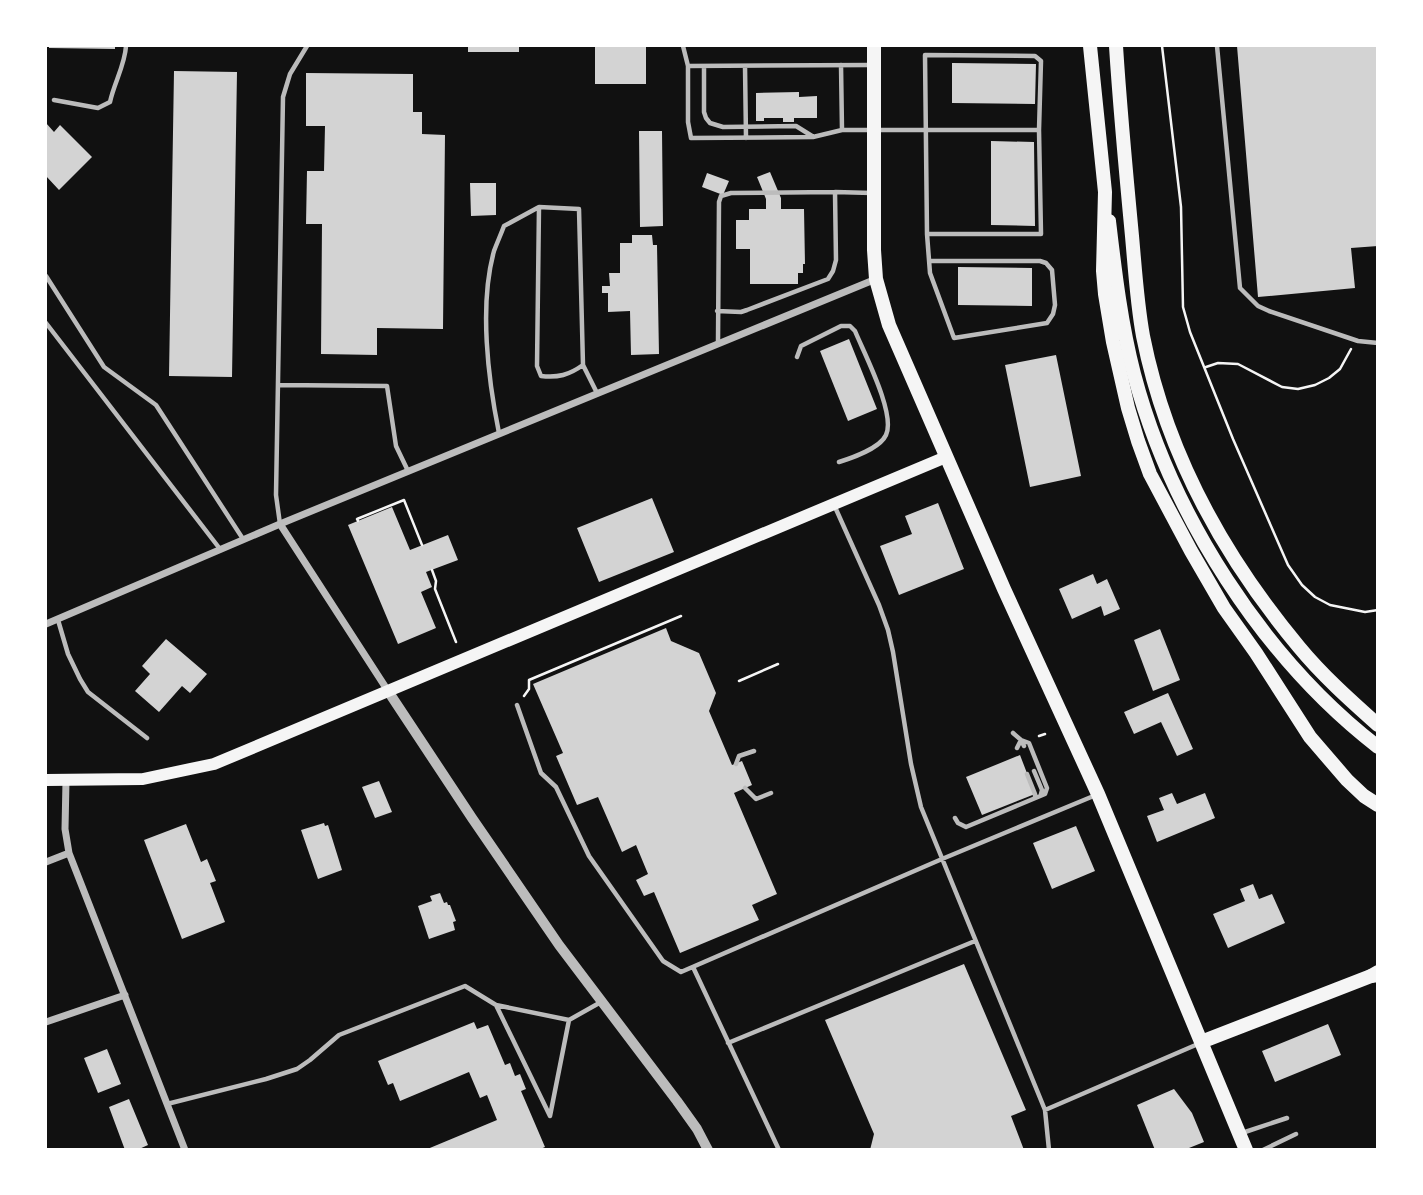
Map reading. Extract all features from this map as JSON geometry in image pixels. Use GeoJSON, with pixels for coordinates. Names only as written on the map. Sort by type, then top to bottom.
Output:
{"type":"FeatureCollection","features":[{"type":"Feature","properties":{"kind":"main road"},"geometry":{"type":"LineString","coordinates":[[874,46],[873,230],[876,278],[889,325],[1098,794],[1246,1150]]}},
{"type":"Feature","properties":{"kind":"main road"},"geometry":{"type":"LineString","coordinates":[[1090,46],[1105,192],[1122,317],[1144,409],[1167,468],[1199,534],[1258,623],[1316,692],[1377,747]]}},
{"type":"Feature","properties":{"kind":"main road"},"geometry":{"type":"LineString","coordinates":[[1116,46],[1138,298],[1145,343],[1159,398],[1180,457],[1229,552],[1279,623],[1319,669],[1377,726]]}},
{"type":"Feature","properties":{"kind":"main road"},"geometry":{"type":"LineString","coordinates":[[1105,192],[1103,271],[1108,320],[1128,408],[1150,474],[1234,623],[1310,737],[1347,780],[1377,805]]}},
{"type":"Feature","properties":{"kind":"main road"},"geometry":{"type":"LineString","coordinates":[[46,780],[144,779],[214,765],[946,457]]}},
{"type":"Feature","properties":{"kind":"main road"},"geometry":{"type":"LineString","coordinates":[[1201,1042],[1375,974]]}},
{"type":"Feature","properties":{"kind":"street"},"geometry":{"type":"LineString","coordinates":[[46,624],[243,539],[876,278]]}},
{"type":"Feature","properties":{"kind":"street"},"geometry":{"type":"LineString","coordinates":[[280,524],[472,818],[559,945],[697,1129],[708,1150]]}},
{"type":"Feature","properties":{"kind":"street"},"geometry":{"type":"LineString","coordinates":[[66,781],[65,829],[69,853],[185,1150]]}},
{"type":"Feature","properties":{"kind":"street"},"geometry":{"type":"LineString","coordinates":[[46,862],[69,853]]}},
{"type":"Feature","properties":{"kind":"street"},"geometry":{"type":"LineString","coordinates":[[46,1022],[125,995]]}},
{"type":"Feature","properties":{"kind":"lane"},"geometry":{"type":"LineString","coordinates":[[54,100],[98,108],[110,103],[114,83],[126,58],[126,46]]}},
{"type":"Feature","properties":{"kind":"lane"},"geometry":{"type":"LineString","coordinates":[[280,524],[276,495],[283,97],[290,74],[307,46]]}},
{"type":"Feature","properties":{"kind":"lane"},"geometry":{"type":"LineString","coordinates":[[683,46],[688,66],[688,122],[691,138],[814,137],[842,130],[1039,130]]}},
{"type":"Feature","properties":{"kind":"lane"},"geometry":{"type":"LineString","coordinates":[[1217,46],[1240,288],[1258,306],[1358,341],[1377,343]]}},
{"type":"Feature","properties":{"kind":"lane"},"geometry":{"type":"LineString","coordinates":[[927,234],[1041,234],[1041,61],[1035,56],[925,54],[927,234],[929,261],[930,273],[954,338],[1047,323],[1053,314],[1055,305],[1052,270],[1046,263],[929,261]]}},
{"type":"Feature","properties":{"kind":"lane"},"geometry":{"type":"LineString","coordinates":[[841,65],[842,130]]}},
{"type":"Feature","properties":{"kind":"lane"},"geometry":{"type":"LineString","coordinates":[[688,66],[874,65]]}},
{"type":"Feature","properties":{"kind":"lane"},"geometry":{"type":"LineString","coordinates":[[704,66],[704,112],[710,123],[723,127],[796,126],[814,137]]}},
{"type":"Feature","properties":{"kind":"lane"},"geometry":{"type":"LineString","coordinates":[[745,66],[746,138]]}},
{"type":"Feature","properties":{"kind":"lane"},"geometry":{"type":"LineString","coordinates":[[717,311],[741,312],[828,278],[836,260],[835,192]]}},
{"type":"Feature","properties":{"kind":"lane"},"geometry":{"type":"LineString","coordinates":[[718,344],[719,202],[722,196],[731,193],[873,193]]}},
{"type":"Feature","properties":{"kind":"lane"},"geometry":{"type":"LineString","coordinates":[[539,206],[537,366],[541,376],[554,377],[571,374],[583,365]]}},
{"type":"Feature","properties":{"kind":"lane"},"geometry":{"type":"LineString","coordinates":[[499,433],[492,399],[486,313],[494,251],[504,226],[539,206],[579,209],[583,365],[597,393]]}},
{"type":"Feature","properties":{"kind":"lane"},"geometry":{"type":"LineString","coordinates":[[46,276],[104,368],[156,405],[243,539]]}},
{"type":"Feature","properties":{"kind":"lane"},"geometry":{"type":"LineString","coordinates":[[46,323],[220,549]]}},
{"type":"Feature","properties":{"kind":"lane"},"geometry":{"type":"LineString","coordinates":[[797,357],[801,346],[841,326],[850,326],[855,331],[886,405],[889,422],[886,437],[874,446],[839,462]]}},
{"type":"Feature","properties":{"kind":"lane"},"geometry":{"type":"LineString","coordinates":[[278,385],[387,386],[396,446],[408,471]]}},
{"type":"Feature","properties":{"kind":"lane"},"geometry":{"type":"LineString","coordinates":[[834,504],[888,630],[921,807],[1045,1110],[1049,1150]]}},
{"type":"Feature","properties":{"kind":"lane"},"geometry":{"type":"LineString","coordinates":[[58,619],[68,654],[88,692],[147,737]]}},
{"type":"Feature","properties":{"kind":"lane"},"geometry":{"type":"LineString","coordinates":[[517,705],[541,773],[556,787],[589,856],[663,961],[681,971],[1098,794]]}},
{"type":"Feature","properties":{"kind":"lane"},"geometry":{"type":"LineString","coordinates":[[1013,733],[1022,743]]}},
{"type":"Feature","properties":{"kind":"lane"},"geometry":{"type":"LineString","coordinates":[[955,818],[958,823],[967,827],[1045,794],[1047,788],[1029,743],[1022,743],[1017,748]]}},
{"type":"Feature","properties":{"kind":"lane"},"geometry":{"type":"LineString","coordinates":[[736,764],[739,756],[754,751]]}},
{"type":"Feature","properties":{"kind":"lane"},"geometry":{"type":"LineString","coordinates":[[1034,771],[1042,790],[1038,796]]}},
{"type":"Feature","properties":{"kind":"lane"},"geometry":{"type":"LineString","coordinates":[[1027,774],[1038,796]]}},
{"type":"Feature","properties":{"kind":"lane"},"geometry":{"type":"LineString","coordinates":[[746,788],[756,799],[771,793]]}},
{"type":"Feature","properties":{"kind":"lane"},"geometry":{"type":"LineString","coordinates":[[728,1043],[975,941]]}},
{"type":"Feature","properties":{"kind":"lane"},"geometry":{"type":"LineString","coordinates":[[692,967],[779,1150]]}},
{"type":"Feature","properties":{"kind":"lane"},"geometry":{"type":"LineString","coordinates":[[166,1105],[297,1069],[339,1035],[465,986],[496,1005],[569,1020],[601,1002]]}},
{"type":"Feature","properties":{"kind":"lane"},"geometry":{"type":"LineString","coordinates":[[496,1005],[550,1116],[569,1020]]}},
{"type":"Feature","properties":{"kind":"lane"},"geometry":{"type":"LineString","coordinates":[[1045,1110],[1201,1042]]}},
{"type":"Feature","properties":{"kind":"lane"},"geometry":{"type":"LineString","coordinates":[[1240,1134],[1287,1118]]}},
{"type":"Feature","properties":{"kind":"lane"},"geometry":{"type":"LineString","coordinates":[[1263,1150],[1296,1134]]}},
{"type":"Feature","properties":{"kind":"path"},"geometry":{"type":"LineString","coordinates":[[1162,46],[1181,207],[1183,307],[1190,332],[1288,565],[1302,585],[1315,597],[1330,605],[1365,612],[1377,610]]}},
{"type":"Feature","properties":{"kind":"path"},"geometry":{"type":"LineString","coordinates":[[1205,368],[1218,363],[1238,364],[1282,387],[1298,389],[1329,378],[1340,369],[1349,351],[1358,341]]}},
{"type":"Feature","properties":{"kind":"path"},"geometry":{"type":"LineString","coordinates":[[358,521],[357,519],[404,500],[422,545]]}},
{"type":"Feature","properties":{"kind":"path"},"geometry":{"type":"LineString","coordinates":[[432,570],[436,581],[435,589],[457,642]]}},
{"type":"Feature","properties":{"kind":"path"},"geometry":{"type":"LineString","coordinates":[[517,705],[529,689],[529,680],[681,616]]}},
{"type":"Feature","properties":{"kind":"path"},"geometry":{"type":"LineString","coordinates":[[739,681],[778,664]]}},
{"type":"Feature","properties":{"kind":"path"},"geometry":{"type":"LineString","coordinates":[[1039,736],[1045,734]]}},
{"type":"Feature","properties":{"kind":"building"},"geometry":{"type":"Polygon","coordinates":[[[115,46],[115,49],[49,48],[115,46]]]}},
{"type":"Feature","properties":{"kind":"building"},"geometry":{"type":"Polygon","coordinates":[[[468,46],[519,46],[519,52],[468,52],[468,46]]]}},
{"type":"Feature","properties":{"kind":"building"},"geometry":{"type":"Polygon","coordinates":[[[595,46],[646,46],[646,84],[595,84],[595,46]]]}},
{"type":"Feature","properties":{"kind":"building"},"geometry":{"type":"Polygon","coordinates":[[[1237,46],[1378,46],[1378,246],[1351,248],[1355,288],[1258,297],[1237,46]]]}},
{"type":"Feature","properties":{"kind":"building"},"geometry":{"type":"Polygon","coordinates":[[[952,63],[1036,64],[1035,104],[952,103],[952,63]]]}},
{"type":"Feature","properties":{"kind":"building"},"geometry":{"type":"Polygon","coordinates":[[[174,71],[237,72],[232,377],[169,376],[174,71]]]}},
{"type":"Feature","properties":{"kind":"building"},"geometry":{"type":"Polygon","coordinates":[[[306,73],[413,74],[413,112],[422,112],[422,134],[445,135],[443,329],[377,328],[377,355],[321,354],[322,224],[306,224],[307,171],[324,171],[325,126],[306,126],[306,73]]]}},
{"type":"Feature","properties":{"kind":"building"},"geometry":{"type":"Polygon","coordinates":[[[799,92],[799,97],[817,96],[817,118],[794,118],[794,122],[783,122],[783,118],[756,121],[756,93],[799,92]]]}},
{"type":"Feature","properties":{"kind":"building"},"geometry":{"type":"Polygon","coordinates":[[[46,123],[54,132],[60,125],[92,157],[59,190],[46,176],[46,123]]]}},
{"type":"Feature","properties":{"kind":"building"},"geometry":{"type":"Polygon","coordinates":[[[639,131],[662,131],[663,226],[640,227],[639,131]]]}},
{"type":"Feature","properties":{"kind":"building"},"geometry":{"type":"Polygon","coordinates":[[[991,141],[1034,142],[1035,226],[991,225],[991,141]]]}},
{"type":"Feature","properties":{"kind":"building"},"geometry":{"type":"Polygon","coordinates":[[[770,172],[781,198],[781,209],[804,209],[805,264],[803,273],[798,273],[798,284],[750,284],[750,249],[736,249],[736,220],[749,220],[749,209],[766,209],[766,199],[757,177],[770,172]]]}},
{"type":"Feature","properties":{"kind":"building"},"geometry":{"type":"Polygon","coordinates":[[[707,173],[729,181],[723,195],[702,187],[707,173]]]}},
{"type":"Feature","properties":{"kind":"building"},"geometry":{"type":"Polygon","coordinates":[[[470,183],[496,183],[496,215],[471,216],[470,183]]]}},
{"type":"Feature","properties":{"kind":"building"},"geometry":{"type":"Polygon","coordinates":[[[632,235],[652,235],[653,245],[657,245],[659,354],[631,355],[630,311],[608,312],[608,293],[602,293],[602,286],[610,286],[609,273],[620,273],[620,243],[632,243],[632,235]]]}},
{"type":"Feature","properties":{"kind":"building"},"geometry":{"type":"Polygon","coordinates":[[[958,267],[1032,268],[1032,306],[958,305],[958,267]]]}},
{"type":"Feature","properties":{"kind":"building"},"geometry":{"type":"Polygon","coordinates":[[[849,339],[877,409],[848,421],[820,351],[849,339]]]}},
{"type":"Feature","properties":{"kind":"building"},"geometry":{"type":"Polygon","coordinates":[[[1056,355],[1081,476],[1030,487],[1005,365],[1056,355]]]}},
{"type":"Feature","properties":{"kind":"building"},"geometry":{"type":"Polygon","coordinates":[[[652,498],[674,552],[599,582],[577,528],[652,498]]]}},
{"type":"Feature","properties":{"kind":"building"},"geometry":{"type":"Polygon","coordinates":[[[938,503],[964,569],[899,595],[880,546],[912,534],[905,516],[938,503]]]}},
{"type":"Feature","properties":{"kind":"building"},"geometry":{"type":"Polygon","coordinates":[[[392,507],[410,550],[448,535],[458,560],[426,572],[432,587],[421,592],[436,628],[398,644],[348,525],[392,507]]]}},
{"type":"Feature","properties":{"kind":"building"},"geometry":{"type":"Polygon","coordinates":[[[1093,574],[1097,584],[1107,579],[1120,609],[1104,616],[1101,606],[1072,619],[1059,589],[1093,574]]]}},
{"type":"Feature","properties":{"kind":"building"},"geometry":{"type":"Polygon","coordinates":[[[666,628],[671,641],[699,653],[716,693],[709,711],[732,765],[742,761],[752,785],[734,793],[777,894],[752,905],[759,920],[680,953],[654,892],[644,896],[636,880],[648,874],[636,845],[622,852],[598,797],[577,805],[556,756],[563,753],[533,684],[666,628]]]}},
{"type":"Feature","properties":{"kind":"building"},"geometry":{"type":"Polygon","coordinates":[[[1160,629],[1180,680],[1153,691],[1134,640],[1160,629]]]}},
{"type":"Feature","properties":{"kind":"building"},"geometry":{"type":"Polygon","coordinates":[[[166,639],[207,674],[190,693],[182,686],[159,712],[135,691],[150,674],[142,666],[166,639]]]}},
{"type":"Feature","properties":{"kind":"building"},"geometry":{"type":"Polygon","coordinates":[[[1168,693],[1193,749],[1177,756],[1161,722],[1134,734],[1124,712],[1168,693]]]}},
{"type":"Feature","properties":{"kind":"building"},"geometry":{"type":"Polygon","coordinates":[[[1020,755],[1035,794],[982,815],[966,777],[1020,755]]]}},
{"type":"Feature","properties":{"kind":"building"},"geometry":{"type":"Polygon","coordinates":[[[379,781],[392,812],[375,818],[362,787],[379,781]]]}},
{"type":"Feature","properties":{"kind":"building"},"geometry":{"type":"Polygon","coordinates":[[[1172,793],[1177,804],[1205,793],[1215,818],[1157,842],[1147,816],[1164,810],[1159,798],[1172,793]]]}},
{"type":"Feature","properties":{"kind":"building"},"geometry":{"type":"Polygon","coordinates":[[[324,823],[325,826],[328,825],[342,870],[318,879],[301,830],[324,823]]]}},
{"type":"Feature","properties":{"kind":"building"},"geometry":{"type":"Polygon","coordinates":[[[186,824],[201,862],[207,859],[216,881],[210,883],[225,922],[182,939],[144,840],[186,824]]]}},
{"type":"Feature","properties":{"kind":"building"},"geometry":{"type":"Polygon","coordinates":[[[1076,826],[1095,871],[1052,889],[1033,843],[1076,826]]]}},
{"type":"Feature","properties":{"kind":"building"},"geometry":{"type":"Polygon","coordinates":[[[1253,884],[1259,899],[1272,894],[1285,923],[1228,948],[1213,914],[1245,901],[1240,889],[1253,884]]]}},
{"type":"Feature","properties":{"kind":"building"},"geometry":{"type":"Polygon","coordinates":[[[440,893],[444,903],[450,905],[456,921],[453,922],[455,930],[429,939],[418,906],[432,901],[430,896],[440,893]]]}},
{"type":"Feature","properties":{"kind":"building"},"geometry":{"type":"Polygon","coordinates":[[[964,964],[1026,1110],[1011,1116],[1024,1150],[870,1150],[874,1134],[825,1020],[964,964]]]}},
{"type":"Feature","properties":{"kind":"building"},"geometry":{"type":"Polygon","coordinates":[[[474,1022],[477,1029],[488,1025],[505,1065],[510,1063],[515,1076],[520,1074],[526,1089],[521,1091],[545,1147],[538,1150],[425,1150],[497,1120],[487,1095],[480,1098],[469,1072],[400,1101],[393,1083],[388,1085],[378,1061],[474,1022]]]}},
{"type":"Feature","properties":{"kind":"building"},"geometry":{"type":"Polygon","coordinates":[[[1328,1024],[1341,1055],[1275,1082],[1262,1051],[1328,1024]]]}},
{"type":"Feature","properties":{"kind":"building"},"geometry":{"type":"Polygon","coordinates":[[[107,1049],[121,1084],[98,1093],[84,1058],[107,1049]]]}},
{"type":"Feature","properties":{"kind":"building"},"geometry":{"type":"Polygon","coordinates":[[[1174,1089],[1192,1113],[1204,1142],[1184,1150],[1155,1150],[1137,1105],[1174,1089]]]}},
{"type":"Feature","properties":{"kind":"building"},"geometry":{"type":"Polygon","coordinates":[[[129,1099],[148,1145],[137,1150],[125,1150],[109,1107],[129,1099]]]}}]}
